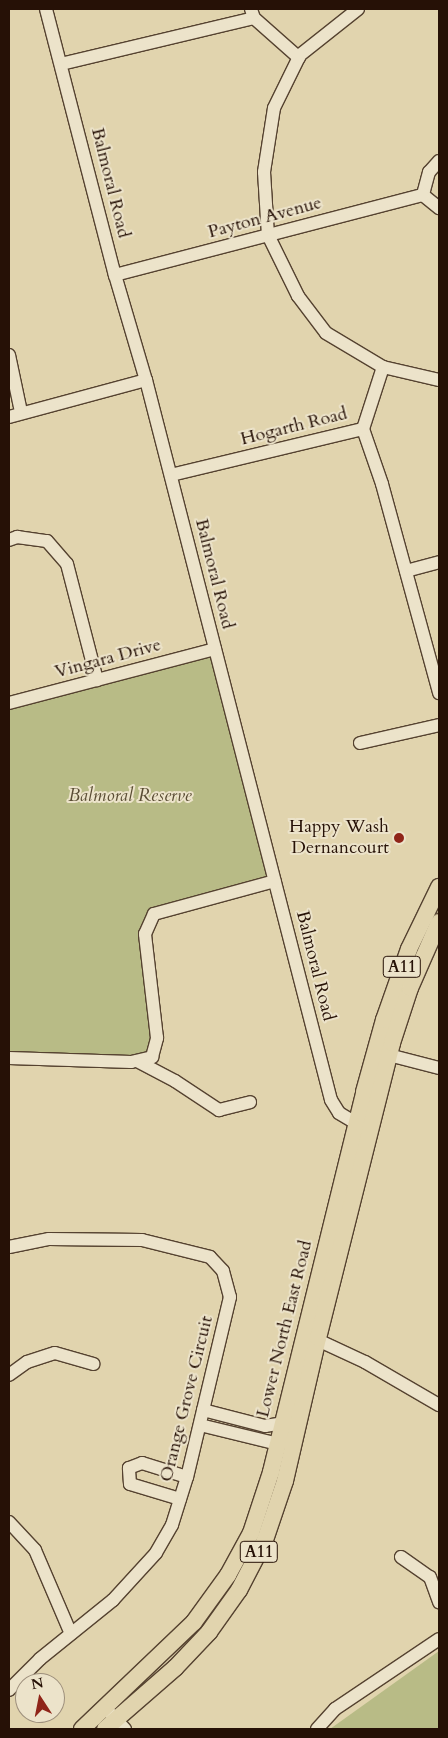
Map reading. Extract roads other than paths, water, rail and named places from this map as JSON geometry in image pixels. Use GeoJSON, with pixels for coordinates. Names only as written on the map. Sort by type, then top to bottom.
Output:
{"type":"FeatureCollection","features":[{"type":"Feature","properties":{"kind":"main road","name":"Lower North East Road"},"geometry":{"type":"LineString","coordinates":[[82,1729],[182,1636],[219,1590],[244,1547],[258,1514],[283,1423],[311,1336],[403,965],[439,887]]}},
{"type":"Feature","properties":{"kind":"main road","name":"Lower North East Road"},"geometry":{"type":"LineString","coordinates":[[382,1054],[439,922]]}},
{"type":"Feature","properties":{"kind":"main road","name":"Lower North East Road"},"geometry":{"type":"LineString","coordinates":[[115,1726],[187,1656],[214,1625],[239,1590],[258,1555],[276,1512],[295,1436],[311,1336]]}},
{"type":"Feature","properties":{"kind":"street","name":"Balmoral Road"},"geometry":{"type":"LineString","coordinates":[[46,9],[115,275],[146,380],[171,475],[331,1100],[339,1114],[362,1128]]}},
{"type":"Feature","properties":{"kind":"street"},"geometry":{"type":"LineString","coordinates":[[358,9],[298,58],[274,108],[264,172],[268,235],[298,296],[326,333],[383,367],[439,380]]}},
{"type":"Feature","properties":{"kind":"street"},"geometry":{"type":"LineString","coordinates":[[61,64],[252,14],[298,58]]}},
{"type":"Feature","properties":{"kind":"street"},"geometry":{"type":"LineString","coordinates":[[439,161],[429,172],[423,195],[439,208]]}},
{"type":"Feature","properties":{"kind":"street","name":"Payton Avenue"},"geometry":{"type":"LineString","coordinates":[[115,275],[423,195]]}},
{"type":"Feature","properties":{"kind":"street"},"geometry":{"type":"LineString","coordinates":[[9,355],[15,414],[146,380]]}},
{"type":"Feature","properties":{"kind":"street","name":"Hogarth Road"},"geometry":{"type":"LineString","coordinates":[[171,475],[363,429],[383,367]]}},
{"type":"Feature","properties":{"kind":"street"},"geometry":{"type":"LineString","coordinates":[[363,429],[382,484],[439,693]]}},
{"type":"Feature","properties":{"kind":"street"},"geometry":{"type":"LineString","coordinates":[[9,540],[18,537],[46,541],[68,564],[97,680]]}},
{"type":"Feature","properties":{"kind":"street"},"geometry":{"type":"LineString","coordinates":[[406,571],[439,562]]}},
{"type":"Feature","properties":{"kind":"street","name":"Vingara Drive"},"geometry":{"type":"LineString","coordinates":[[9,703],[215,649]]}},
{"type":"Feature","properties":{"kind":"street"},"geometry":{"type":"LineString","coordinates":[[360,743],[439,725]]}},
{"type":"Feature","properties":{"kind":"street"},"geometry":{"type":"LineString","coordinates":[[9,1058],[137,1061],[152,1057],[157,1038],[145,934],[154,914],[275,880]]}},
{"type":"Feature","properties":{"kind":"street"},"geometry":{"type":"LineString","coordinates":[[382,1054],[439,1068]]}},
{"type":"Feature","properties":{"kind":"street"},"geometry":{"type":"LineString","coordinates":[[137,1061],[174,1081],[219,1110],[250,1102]]}},
{"type":"Feature","properties":{"kind":"street","name":"Orange Grove Circuit"},"geometry":{"type":"LineString","coordinates":[[9,1247],[49,1239],[142,1240],[210,1257],[223,1270],[230,1297],[187,1477],[172,1525],[156,1553],[113,1600],[40,1660],[9,1690]]}},
{"type":"Feature","properties":{"kind":"street"},"geometry":{"type":"LineString","coordinates":[[311,1336],[365,1362],[439,1405]]}},
{"type":"Feature","properties":{"kind":"street"},"geometry":{"type":"LineString","coordinates":[[9,1375],[27,1362],[56,1353],[93,1364]]}},
{"type":"Feature","properties":{"kind":"street"},"geometry":{"type":"LineString","coordinates":[[203,1410],[265,1426],[283,1423]]}},
{"type":"Feature","properties":{"kind":"street"},"geometry":{"type":"LineString","coordinates":[[200,1425],[278,1444],[295,1436]]}},
{"type":"Feature","properties":{"kind":"street"},"geometry":{"type":"LineString","coordinates":[[180,1499],[130,1484],[129,1468],[142,1463],[187,1477]]}},
{"type":"Feature","properties":{"kind":"street"},"geometry":{"type":"LineString","coordinates":[[9,1522],[35,1550],[71,1634]]}},
{"type":"Feature","properties":{"kind":"street"},"geometry":{"type":"LineString","coordinates":[[401,1556],[430,1577],[439,1602]]}},
{"type":"Feature","properties":{"kind":"street"},"geometry":{"type":"LineString","coordinates":[[317,1729],[335,1709],[439,1639]]}},
{"type":"Feature","properties":{"kind":"street"},"geometry":{"type":"LineString","coordinates":[[104,1707],[115,1726]]}},
{"type":"Feature","properties":{"kind":"place","name":"Happy Wash Dernancourt"},"geometry":{"type":"Point","coordinates":[399,838]}},
{"type":"Feature","properties":{"kind":"park label","name":"Balmoral Reserve"},"geometry":{"type":"Point","coordinates":[130,796]}}]}
